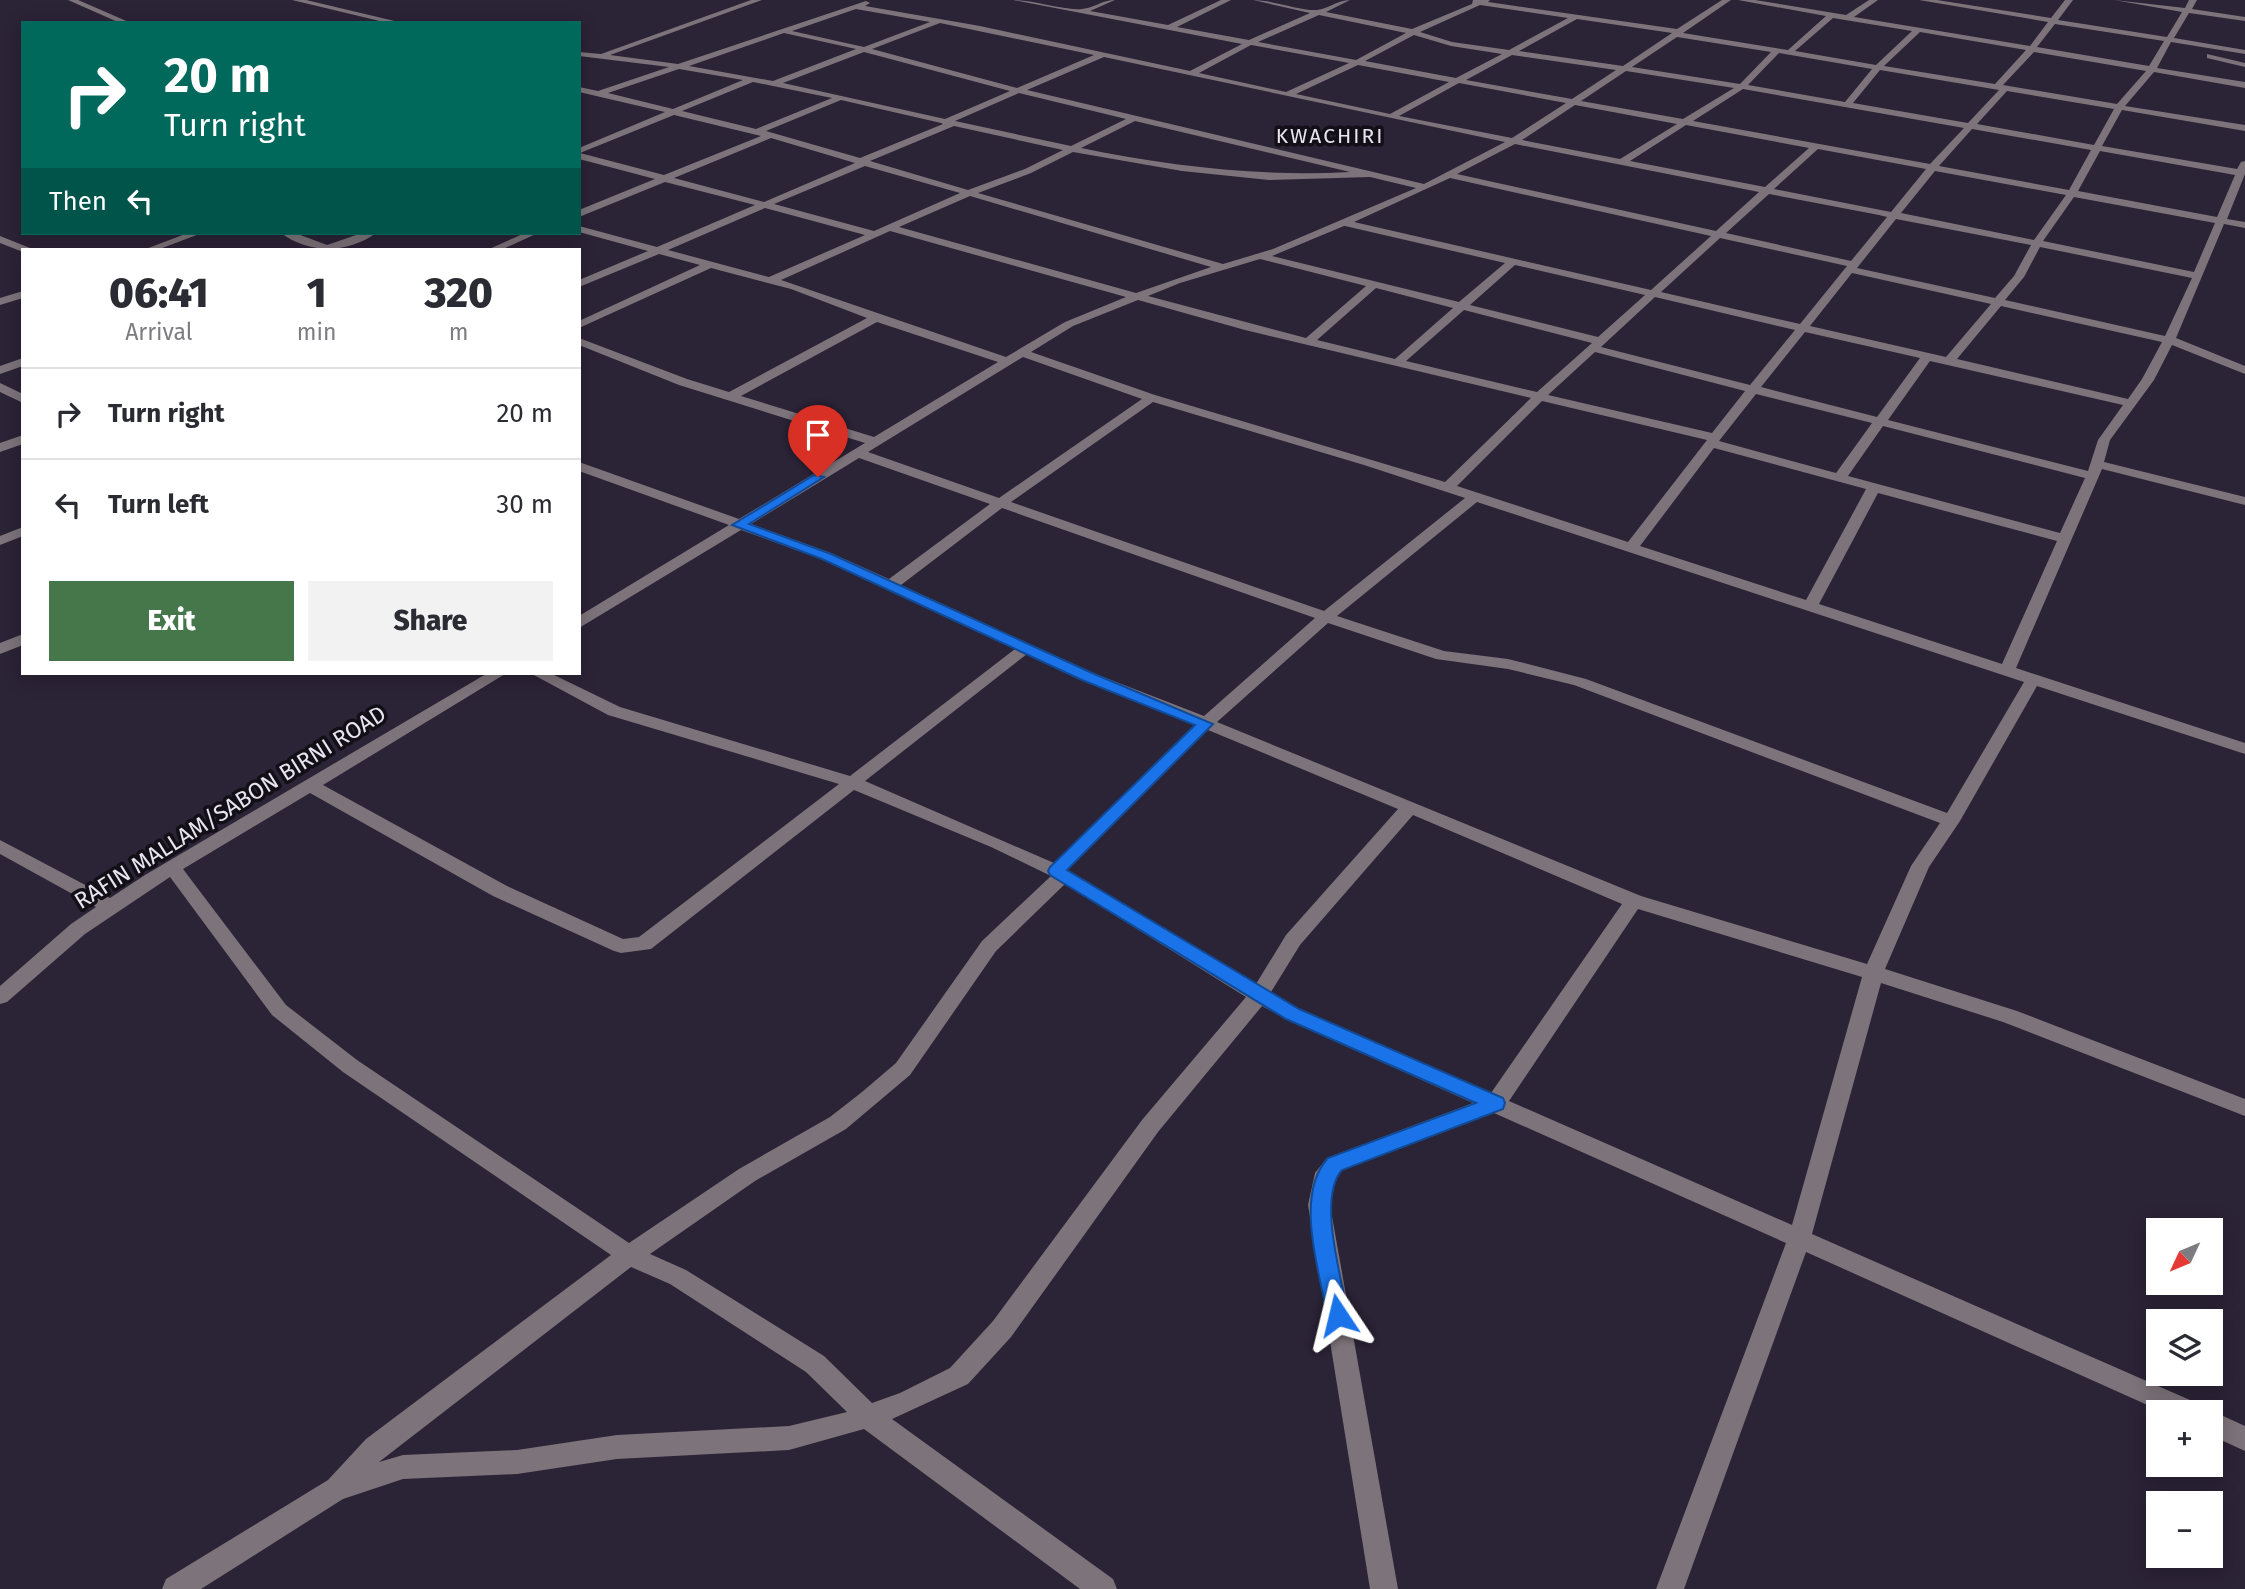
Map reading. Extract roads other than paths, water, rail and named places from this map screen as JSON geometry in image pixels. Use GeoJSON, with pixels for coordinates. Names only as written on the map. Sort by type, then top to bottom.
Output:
{"type":"FeatureCollection","features":[{"type":"Feature","properties":{"kind":"street"},"geometry":{"type":"LineString","coordinates":[[72,0],[122,21]]}},
{"type":"Feature","properties":{"kind":"street"},"geometry":{"type":"LineString","coordinates":[[296,0],[390,21]]}},
{"type":"Feature","properties":{"kind":"street"},"geometry":{"type":"LineString","coordinates":[[598,56],[758,0]]}},
{"type":"Feature","properties":{"kind":"street"},"geometry":{"type":"LineString","coordinates":[[581,100],[876,0]]}},
{"type":"Feature","properties":{"kind":"street"},"geometry":{"type":"LineString","coordinates":[[1017,0],[2245,225]]}},
{"type":"Feature","properties":{"kind":"street"},"geometry":{"type":"LineString","coordinates":[[1082,12],[1111,0]]}},
{"type":"Feature","properties":{"kind":"street"},"geometry":{"type":"LineString","coordinates":[[1168,28],[1227,0]]}},
{"type":"Feature","properties":{"kind":"street"},"geometry":{"type":"LineString","coordinates":[[1257,0],[1413,32],[1451,44],[1742,86],[2096,148],[2244,167],[2169,340],[2148,380],[2104,440],[2095,470],[2066,539],[2006,672]]}},
{"type":"Feature","properties":{"kind":"street"},"geometry":{"type":"LineString","coordinates":[[1191,74],[1249,43],[1346,0]]}},
{"type":"Feature","properties":{"kind":"street"},"geometry":{"type":"LineString","coordinates":[[1464,0],[1791,51],[2245,128]]}},
{"type":"Feature","properties":{"kind":"street"},"geometry":{"type":"LineString","coordinates":[[1287,95],[1356,63],[1413,32],[1486,0]]}},
{"type":"Feature","properties":{"kind":"street"},"geometry":{"type":"LineString","coordinates":[[581,622],[1069,324],[1136,295],[1259,256],[1345,223],[1425,187],[1516,140],[1727,0]]}},
{"type":"Feature","properties":{"kind":"street"},"geometry":{"type":"LineString","coordinates":[[1742,0],[2245,85]]}},
{"type":"Feature","properties":{"kind":"street"},"geometry":{"type":"LineString","coordinates":[[1848,17],[1874,0]]}},
{"type":"Feature","properties":{"kind":"street"},"geometry":{"type":"LineString","coordinates":[[1923,0],[2245,52]]}},
{"type":"Feature","properties":{"kind":"street"},"geometry":{"type":"LineString","coordinates":[[1629,549],[1932,168],[1972,126],[2069,0]]}},
{"type":"Feature","properties":{"kind":"street"},"geometry":{"type":"LineString","coordinates":[[2118,0],[2245,19]]}},
{"type":"Feature","properties":{"kind":"street"},"geometry":{"type":"LineString","coordinates":[[1949,360],[2019,277],[2037,243],[2072,193],[2120,106],[2151,70],[2189,11],[2193,0]]}},
{"type":"Feature","properties":{"kind":"street"},"geometry":{"type":"LineString","coordinates":[[856,6],[942,20],[1287,95],[1898,214],[2198,276]]}},
{"type":"Feature","properties":{"kind":"street"},"geometry":{"type":"LineString","coordinates":[[1791,51],[1832,15]]}},
{"type":"Feature","properties":{"kind":"street"},"geometry":{"type":"LineString","coordinates":[[1392,116],[1574,18]]}},
{"type":"Feature","properties":{"kind":"street"},"geometry":{"type":"LineString","coordinates":[[771,84],[942,20]]}},
{"type":"Feature","properties":{"kind":"street"},"geometry":{"type":"LineString","coordinates":[[1848,104],[1879,66],[1919,29]]}},
{"type":"Feature","properties":{"kind":"street"},"geometry":{"type":"LineString","coordinates":[[783,31],[862,48],[1020,90],[1425,187]]}},
{"type":"Feature","properties":{"kind":"street"},"geometry":{"type":"LineString","coordinates":[[2168,41],[2245,65]]}},
{"type":"Feature","properties":{"kind":"street"},"geometry":{"type":"LineString","coordinates":[[1624,161],[1742,86],[1778,50]]}},
{"type":"Feature","properties":{"kind":"street"},"geometry":{"type":"LineString","coordinates":[[581,54],[680,66],[1069,150],[1268,177],[1369,174]]}},
{"type":"Feature","properties":{"kind":"street"},"geometry":{"type":"LineString","coordinates":[[581,283],[864,162],[1103,54]]}},
{"type":"Feature","properties":{"kind":"street"},"geometry":{"type":"LineString","coordinates":[[581,152],[750,80]]}},
{"type":"Feature","properties":{"kind":"street"},"geometry":{"type":"LineString","coordinates":[[581,90],[770,135],[1223,267]]}},
{"type":"Feature","properties":{"kind":"street"},"geometry":{"type":"LineString","coordinates":[[757,132],[838,99]]}},
{"type":"Feature","properties":{"kind":"street"},"geometry":{"type":"LineString","coordinates":[[771,280],[971,192],[1028,171],[1135,118]]}},
{"type":"Feature","properties":{"kind":"street"},"geometry":{"type":"LineString","coordinates":[[581,213],[770,135]]}},
{"type":"Feature","properties":{"kind":"street"},"geometry":{"type":"LineString","coordinates":[[1447,488],[1540,396],[1816,146]]}},
{"type":"Feature","properties":{"kind":"street"},"geometry":{"type":"LineString","coordinates":[[581,154],[875,234]]}},
{"type":"Feature","properties":{"kind":"street"},"geometry":{"type":"LineString","coordinates":[[1449,175],[2169,340],[2245,370]]}},
{"type":"Feature","properties":{"kind":"street"},"geometry":{"type":"LineString","coordinates":[[1345,223],[1806,326],[2131,403]]}},
{"type":"Feature","properties":{"kind":"street"},"geometry":{"type":"LineString","coordinates":[[890,228],[1067,279],[1396,365],[1540,396],[1713,441],[2066,539]]}},
{"type":"Feature","properties":{"kind":"street"},"geometry":{"type":"LineString","coordinates":[[581,230],[771,280],[1005,361]]}},
{"type":"Feature","properties":{"kind":"street"},"geometry":{"type":"LineString","coordinates":[[154,248],[191,235]]}},
{"type":"Feature","properties":{"kind":"street"},"geometry":{"type":"LineString","coordinates":[[291,235],[322,248]]}},
{"type":"Feature","properties":{"kind":"street"},"geometry":{"type":"LineString","coordinates":[[332,248],[366,235]]}},
{"type":"Feature","properties":{"kind":"street"},"geometry":{"type":"LineString","coordinates":[[497,248],[528,235]]}},
{"type":"Feature","properties":{"kind":"street"},"geometry":{"type":"LineString","coordinates":[[0,239],[21,248]]}},
{"type":"Feature","properties":{"kind":"street"},"geometry":{"type":"LineString","coordinates":[[1259,256],[1460,306],[1754,389],[1882,421],[2245,501]]}},
{"type":"Feature","properties":{"kind":"street"},"geometry":{"type":"LineString","coordinates":[[1396,365],[1512,262]]}},
{"type":"Feature","properties":{"kind":"street"},"geometry":{"type":"LineString","coordinates":[[581,324],[711,264]]}},
{"type":"Feature","properties":{"kind":"street"},"geometry":{"type":"LineString","coordinates":[[1308,342],[1374,284]]}},
{"type":"Feature","properties":{"kind":"street"},"geometry":{"type":"LineString","coordinates":[[0,302],[21,295]]}},
{"type":"Feature","properties":{"kind":"street"},"geometry":{"type":"LineString","coordinates":[[730,397],[876,318]]}},
{"type":"Feature","properties":{"kind":"street"},"geometry":{"type":"LineString","coordinates":[[581,342],[730,397],[876,442]]}},
{"type":"Feature","properties":{"kind":"street"},"geometry":{"type":"LineString","coordinates":[[1020,352],[1151,398],[1246,424],[1447,488],[2245,749]]}},
{"type":"Feature","properties":{"kind":"street"},"geometry":{"type":"LineString","coordinates":[[1840,477],[1928,355]]}},
{"type":"Feature","properties":{"kind":"street"},"geometry":{"type":"LineString","coordinates":[[0,370],[21,363]]}},
{"type":"Feature","properties":{"kind":"street"},"geometry":{"type":"LineString","coordinates":[[0,387],[21,398]]}},
{"type":"Feature","properties":{"kind":"street"},"geometry":{"type":"LineString","coordinates":[[891,585],[1002,502],[1151,398]]}},
{"type":"Feature","properties":{"kind":"street"},"geometry":{"type":"LineString","coordinates":[[0,448],[21,440]]}},
{"type":"Feature","properties":{"kind":"street"},"geometry":{"type":"LineString","coordinates":[[858,453],[1441,656],[1508,664],[1580,682],[1951,821]]}},
{"type":"Feature","properties":{"kind":"street"},"geometry":{"type":"LineString","coordinates":[[581,467],[826,556],[1026,648],[1634,901],[2047,1029],[2245,1108]]}},
{"type":"Feature","properties":{"kind":"street"},"geometry":{"type":"LineString","coordinates":[[1809,608],[1875,486]]}},
{"type":"Feature","properties":{"kind":"street"},"geometry":{"type":"LineString","coordinates":[[336,1489],[374,1448],[629,1256],[747,1175],[838,1123],[903,1069],[989,946],[1205,724],[1326,617],[1474,497]]}},
{"type":"Feature","properties":{"kind":"street"},"geometry":{"type":"LineString","coordinates":[[0,541],[21,532]]}},
{"type":"Feature","properties":{"kind":"street"},"geometry":{"type":"LineString","coordinates":[[0,649],[21,640]]}},
{"type":"Feature","properties":{"kind":"street"},"geometry":{"type":"LineString","coordinates":[[310,785],[500,891],[621,946],[653,940],[851,782],[1026,648]]}},
{"type":"Feature","properties":{"kind":"street","name":"RAFIN MALLAM/SABON BIRNI ROAD"},"geometry":{"type":"LineString","coordinates":[[0,997],[78,929],[172,867],[495,675]]}},
{"type":"Feature","properties":{"kind":"street"},"geometry":{"type":"LineString","coordinates":[[542,675],[614,711],[851,782],[1060,873],[1259,995],[1365,1047],[2163,1400]]}},
{"type":"Feature","properties":{"kind":"street"},"geometry":{"type":"LineString","coordinates":[[1670,1589],[1800,1239],[1873,974],[1920,866],[1951,821],[2032,681]]}},
{"type":"Feature","properties":{"kind":"street"},"geometry":{"type":"LineString","coordinates":[[176,1589],[336,1489],[403,1467],[517,1462],[617,1447],[789,1438],[907,1402],[959,1376],[981,1354],[1150,1126],[1259,995],[1293,940],[1410,807]]}},
{"type":"Feature","properties":{"kind":"street"},"geometry":{"type":"LineString","coordinates":[[0,846],[111,907]]}},
{"type":"Feature","properties":{"kind":"street"},"geometry":{"type":"LineString","coordinates":[[172,867],[279,1010],[350,1066],[629,1256],[678,1277],[814,1364],[839,1385],[867,1416],[1103,1589]]}},
{"type":"Feature","properties":{"kind":"street"},"geometry":{"type":"LineString","coordinates":[[1384,1589],[1319,1205],[1326,1173],[1335,1164],[1496,1103],[1634,901]]}},
{"type":"Feature","properties":{"kind":"street"},"geometry":{"type":"LineString","coordinates":[[2223,1428],[2245,1439]]}},
{"type":"Feature","properties":{"kind":"district","name":"KWACHIRI"},"geometry":{"type":"Point","coordinates":[1330,136]}}]}
